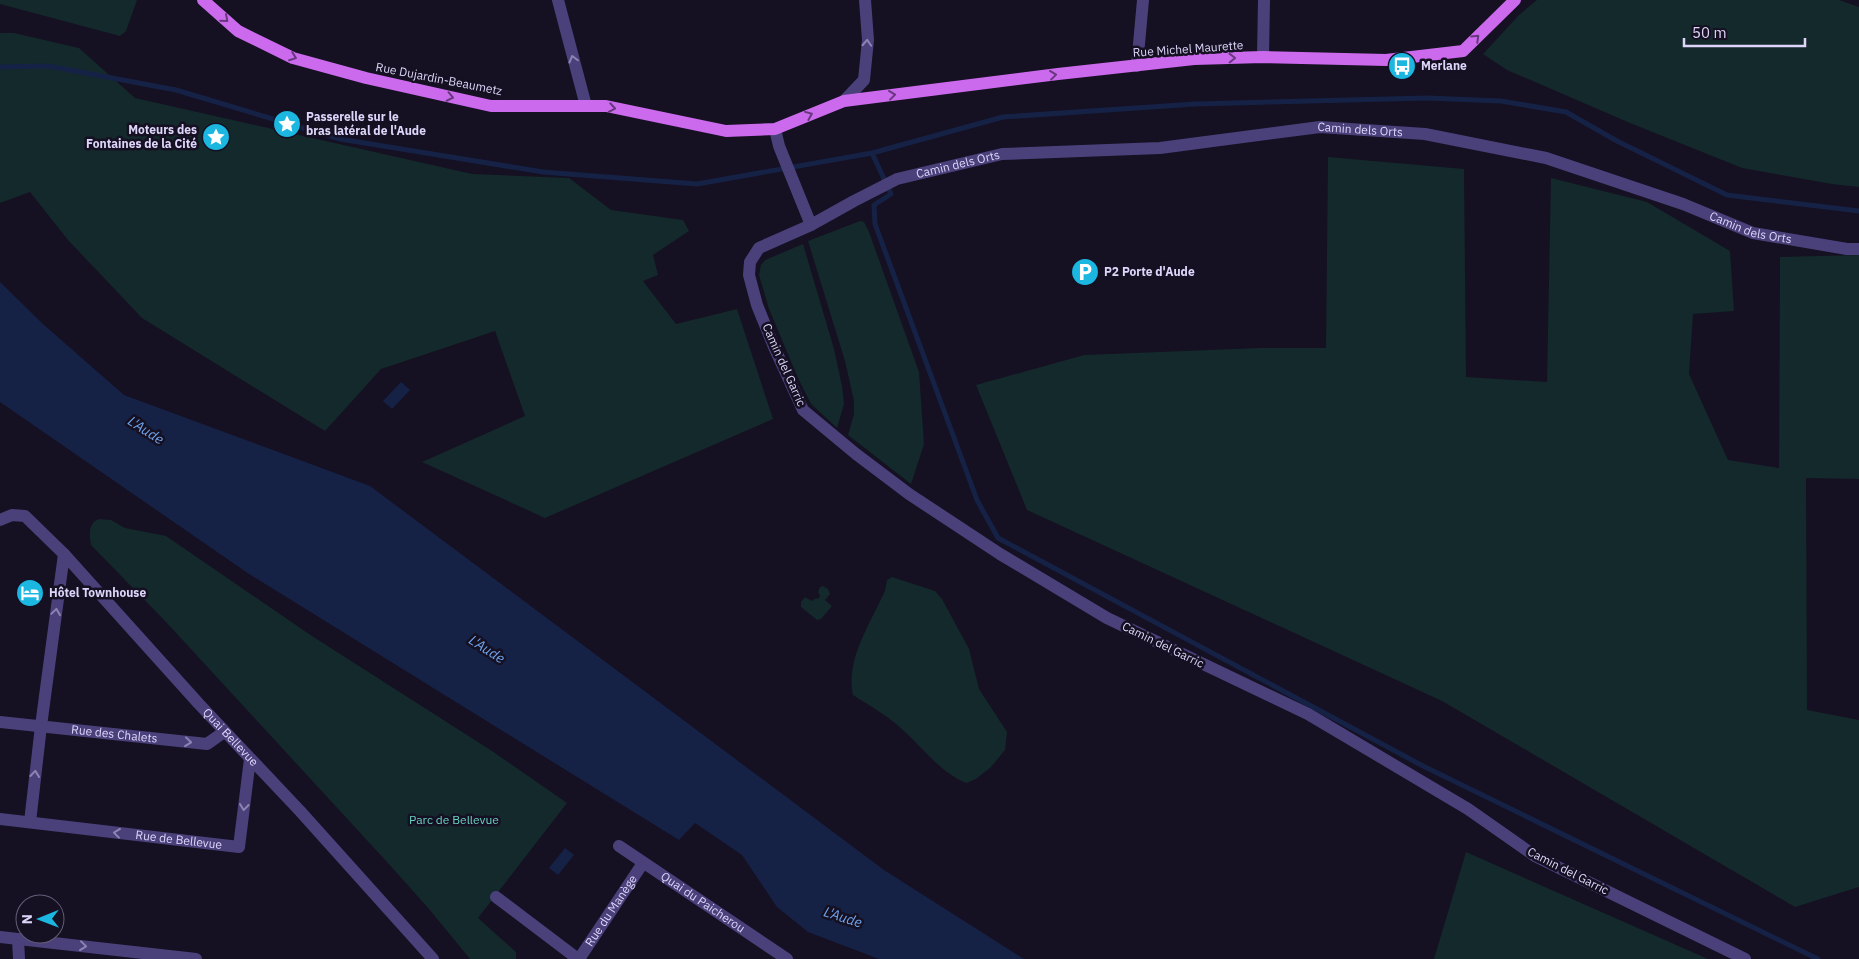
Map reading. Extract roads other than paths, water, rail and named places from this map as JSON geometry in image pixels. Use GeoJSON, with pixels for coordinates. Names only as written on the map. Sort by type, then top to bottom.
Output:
{"type":"FeatureCollection","features":[{"type":"Feature","properties":{"kind":"main road","name":"Rue Dujardin-Beaumetz"},"geometry":{"type":"LineString","coordinates":[[203,0],[238,31],[293,58],[366,78],[491,106],[606,106],[726,131],[775,129],[844,101]]}},
{"type":"Feature","properties":{"kind":"main road","name":"Rue Michel Maurette"},"geometry":{"type":"LineString","coordinates":[[844,101],[1194,59],[1386,60],[1463,51],[1515,0]]}},
{"type":"Feature","properties":{"kind":"street"},"geometry":{"type":"LineString","coordinates":[[558,0],[586,106]]}},
{"type":"Feature","properties":{"kind":"street","name":"Rue Dujardin-Beaumetz"},"geometry":{"type":"LineString","coordinates":[[844,101],[864,80],[868,40],[865,0]]}},
{"type":"Feature","properties":{"kind":"street"},"geometry":{"type":"LineString","coordinates":[[1137,66],[1143,0]]}},
{"type":"Feature","properties":{"kind":"street"},"geometry":{"type":"LineString","coordinates":[[1263,58],[1264,0]]}},
{"type":"Feature","properties":{"kind":"street","name":"Camin dels Orts"},"geometry":{"type":"LineString","coordinates":[[854,201],[897,180],[1002,154],[1160,148],[1320,127],[1425,134],[1546,158],[1684,204],[1753,233],[1847,249],[1859,249]]}},
{"type":"Feature","properties":{"kind":"street"},"geometry":{"type":"LineString","coordinates":[[775,129],[779,146],[811,226]]}},
{"type":"Feature","properties":{"kind":"street","name":"Camin del Garric"},"geometry":{"type":"LineString","coordinates":[[854,201],[811,226],[759,248],[750,262],[749,275],[757,305],[803,410],[856,454],[909,494],[1000,554],[1107,618],[1308,714],[1468,809],[1535,856],[1745,959]]}},
{"type":"Feature","properties":{"kind":"street","name":"Quai Bellevue"},"geometry":{"type":"LineString","coordinates":[[0,520],[12,515],[25,516],[64,554],[224,732],[300,812],[433,959]]}},
{"type":"Feature","properties":{"kind":"street"},"geometry":{"type":"LineString","coordinates":[[30,822],[64,554]]}},
{"type":"Feature","properties":{"kind":"street","name":"Rue des Chalets"},"geometry":{"type":"LineString","coordinates":[[0,722],[206,744],[224,732]]}},
{"type":"Feature","properties":{"kind":"street","name":"Rue de Bellevue"},"geometry":{"type":"LineString","coordinates":[[0,819],[239,847],[250,759]]}},
{"type":"Feature","properties":{"kind":"street","name":"Quai du Paicherou"},"geometry":{"type":"LineString","coordinates":[[619,846],[787,959]]}},
{"type":"Feature","properties":{"kind":"street","name":"Rue du Manège"},"geometry":{"type":"LineString","coordinates":[[579,959],[643,863]]}},
{"type":"Feature","properties":{"kind":"street"},"geometry":{"type":"LineString","coordinates":[[496,897],[579,959]]}},
{"type":"Feature","properties":{"kind":"street"},"geometry":{"type":"LineString","coordinates":[[0,936],[15,938]]}},
{"type":"Feature","properties":{"kind":"street"},"geometry":{"type":"LineString","coordinates":[[18,944],[19,959]]}},
{"type":"Feature","properties":{"kind":"street"},"geometry":{"type":"LineString","coordinates":[[65,944],[196,959]]}},
{"type":"Feature","properties":{"kind":"water","name":"L'Aude"},"geometry":{"type":"Polygon","coordinates":[[[0,282],[43,324],[124,395],[370,486],[884,870],[1024,959],[879,959],[808,932],[777,907],[742,855],[695,823],[679,840],[249,574],[0,402],[0,282]]]}},
{"type":"Feature","properties":{"kind":"water"},"geometry":{"type":"Polygon","coordinates":[[[401,382],[410,390],[392,409],[383,401],[401,382]]]}},
{"type":"Feature","properties":{"kind":"water"},"geometry":{"type":"Polygon","coordinates":[[[565,848],[574,855],[558,875],[549,868],[565,848]]]}},
{"type":"Feature","properties":{"kind":"waterway"},"geometry":{"type":"LineString","coordinates":[[0,67],[48,66],[176,90],[340,139],[543,172],[697,184],[872,153],[1003,117],[1195,104],[1427,98],[1501,101],[1566,112],[1617,141],[1727,195],[1859,211]]}},
{"type":"Feature","properties":{"kind":"waterway"},"geometry":{"type":"LineString","coordinates":[[872,153],[891,194],[874,205],[875,224],[977,500],[998,538],[1423,766],[1818,959]]}},
{"type":"Feature","properties":{"kind":"place","name":"Merlane"},"geometry":{"type":"Point","coordinates":[1402,66]}},
{"type":"Feature","properties":{"kind":"place","name":"Passerelle sur le bras latéral de l'Aude"},"geometry":{"type":"Point","coordinates":[287,124]}},
{"type":"Feature","properties":{"kind":"place","name":"Moteurs des Fontaines de la Cité"},"geometry":{"type":"Point","coordinates":[216,137]}},
{"type":"Feature","properties":{"kind":"place","name":"P2 Porte d'Aude"},"geometry":{"type":"Point","coordinates":[1085,272]}},
{"type":"Feature","properties":{"kind":"place","name":"Hôtel Townhouse"},"geometry":{"type":"Point","coordinates":[30,593]}},
{"type":"Feature","properties":{"kind":"park label","name":"Parc de Bellevue"},"geometry":{"type":"Point","coordinates":[454,820]}}]}
